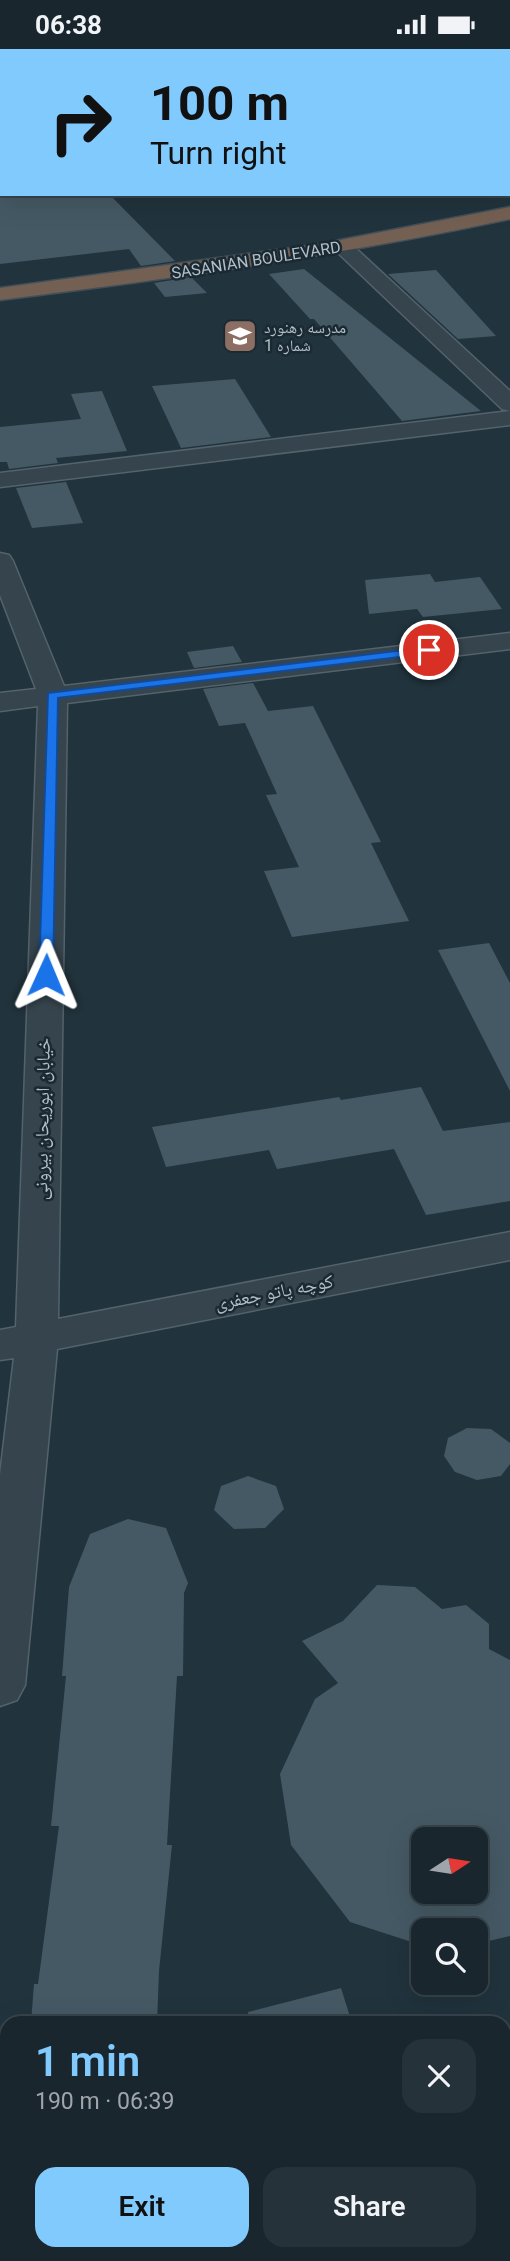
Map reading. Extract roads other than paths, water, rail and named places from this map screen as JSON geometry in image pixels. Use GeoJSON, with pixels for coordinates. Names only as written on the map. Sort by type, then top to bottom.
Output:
{"type":"FeatureCollection","features":[{"type":"Feature","properties":{"kind":"highway","name":"SASANIAN BOULEVARD"},"geometry":{"type":"LineString","coordinates":[[0,277],[326,233],[477,200]]}},
{"type":"Feature","properties":{"kind":"highway","name":"SASANIAN BOULEVARD"},"geometry":{"type":"LineString","coordinates":[[0,293],[178,272],[343,247],[510,213]]}},
{"type":"Feature","properties":{"kind":"street"},"geometry":{"type":"LineString","coordinates":[[343,247],[510,404]]}},
{"type":"Feature","properties":{"kind":"street"},"geometry":{"type":"LineString","coordinates":[[0,480],[510,418]]}},
{"type":"Feature","properties":{"kind":"street","name":"خیابان ابوریحان بیرونی"},"geometry":{"type":"LineString","coordinates":[[0,561],[52,695],[0,1685]]}},
{"type":"Feature","properties":{"kind":"street"},"geometry":{"type":"LineString","coordinates":[[0,702],[510,641]]}},
{"type":"Feature","properties":{"kind":"street","name":"کوچه پاتو جعفری"},"geometry":{"type":"LineString","coordinates":[[19,1342],[510,1246]]}},
{"type":"Feature","properties":{"kind":"place","name":"مدرسه رهنورد شماره 1"},"geometry":{"type":"Point","coordinates":[240,336]}}]}
